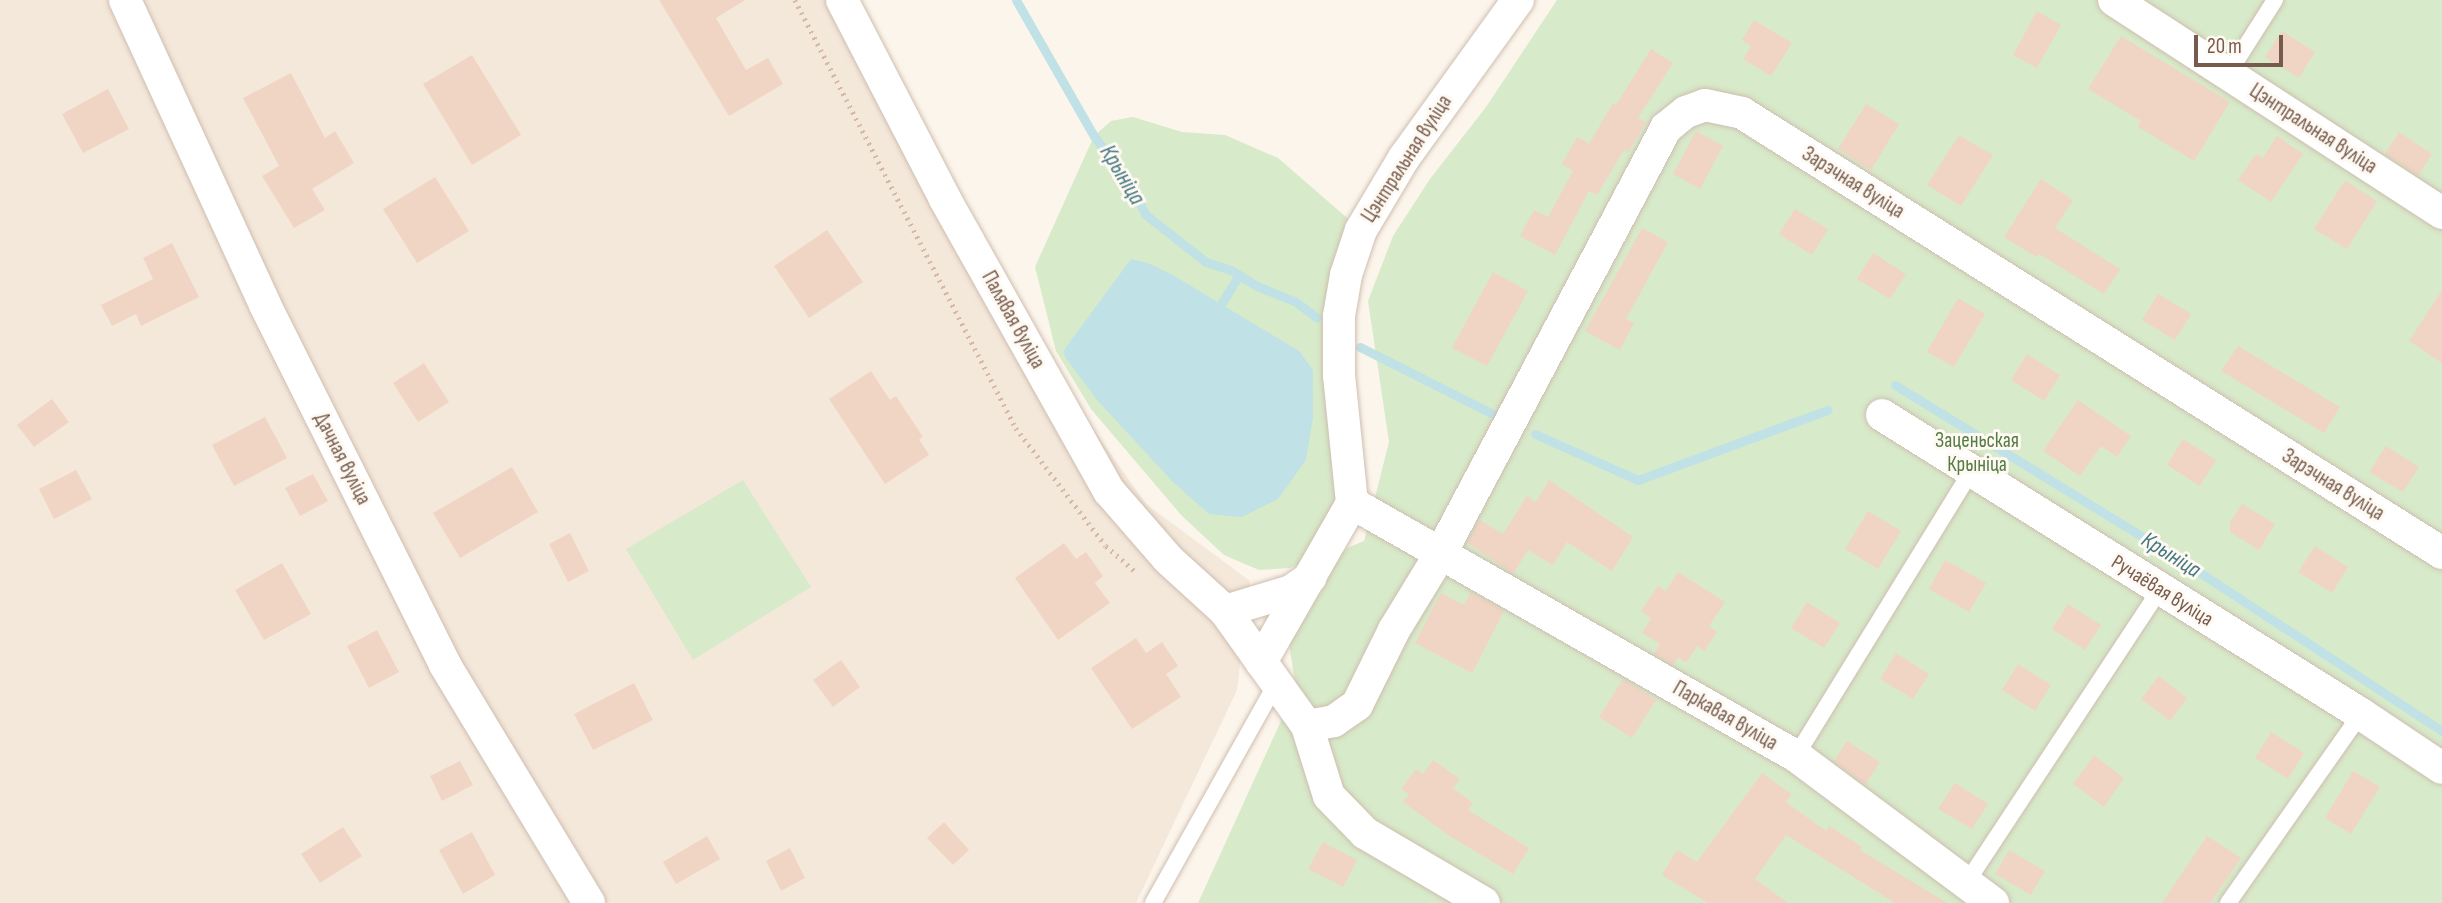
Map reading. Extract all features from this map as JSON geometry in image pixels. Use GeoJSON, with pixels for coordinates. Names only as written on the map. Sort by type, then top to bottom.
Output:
{"type":"FeatureCollection","features":[{"type":"Feature","properties":{"kind":"street","name":"Дачная вуліца"},"geometry":{"type":"LineString","coordinates":[[124,0],[265,305],[445,665],[589,903]]}},
{"type":"Feature","properties":{"kind":"street","name":"Палявая вуліца"},"geometry":{"type":"LineString","coordinates":[[842,0],[945,199],[1109,491],[1169,560],[1225,611],[1307,726],[1329,796],[1365,833],[1484,903]]}},
{"type":"Feature","properties":{"kind":"street","name":"Цэнтральная вуліца"},"geometry":{"type":"LineString","coordinates":[[1352,503],[1339,376],[1339,316],[1346,275],[1361,230],[1404,158],[1518,0]]}},
{"type":"Feature","properties":{"kind":"street","name":"Цэнтральная вуліца"},"geometry":{"type":"LineString","coordinates":[[2114,0],[2442,213]]}},
{"type":"Feature","properties":{"kind":"street","name":"Зарэчная вуліца"},"geometry":{"type":"LineString","coordinates":[[1441,553],[1666,128],[1686,112],[1705,105],[1742,113],[2442,553]]}},
{"type":"Feature","properties":{"kind":"street","name":"Ручаёвая вуліца"},"geometry":{"type":"LineString","coordinates":[[1882,415],[2361,714],[2442,768]]}},
{"type":"Feature","properties":{"kind":"street"},"geometry":{"type":"LineString","coordinates":[[1268,673],[1311,577],[1352,503],[1441,553],[1394,630],[1357,705],[1334,722],[1307,726]]}},
{"type":"Feature","properties":{"kind":"street","name":"Паркавая вуліца"},"geometry":{"type":"LineString","coordinates":[[1441,553],[1796,756],[1965,885],[1993,903]]}},
{"type":"Feature","properties":{"kind":"street"},"geometry":{"type":"LineString","coordinates":[[1225,611],[1290,591],[1311,577]]}},
{"type":"Feature","properties":{"kind":"lane"},"geometry":{"type":"LineString","coordinates":[[2228,74],[2275,0]]}},
{"type":"Feature","properties":{"kind":"lane"},"geometry":{"type":"LineString","coordinates":[[1796,756],[1971,471]]}},
{"type":"Feature","properties":{"kind":"lane"},"geometry":{"type":"LineString","coordinates":[[1965,885],[2160,589]]}},
{"type":"Feature","properties":{"kind":"lane"},"geometry":{"type":"LineString","coordinates":[[1153,903],[1268,673]]}},
{"type":"Feature","properties":{"kind":"lane"},"geometry":{"type":"LineString","coordinates":[[2228,903],[2361,714]]}},
{"type":"Feature","properties":{"kind":"shaded area"},"geometry":{"type":"Polygon","coordinates":[[[0,0],[856,0],[1052,371],[1146,504],[1250,581],[1237,690],[1136,903],[0,903],[0,0]]]}},
{"type":"Feature","properties":{"kind":"green space","name":"Заценьская Крыніца"},"geometry":{"type":"Polygon","coordinates":[[[1557,0],[2442,0],[2442,903],[1198,903],[1296,688],[1287,631],[1304,597],[1321,593],[1334,561],[1347,548],[1364,541],[1389,442],[1368,301],[1393,236],[1430,179],[1486,107],[1557,0]]]}},
{"type":"Feature","properties":{"kind":"green space"},"geometry":{"type":"Polygon","coordinates":[[[1133,117],[1182,132],[1225,135],[1278,158],[1361,230],[1346,275],[1352,503],[1327,552],[1290,568],[1259,570],[1224,555],[1182,516],[1091,409],[1056,351],[1035,267],[1094,136],[1111,121],[1133,117]]]}},
{"type":"Feature","properties":{"kind":"green space"},"geometry":{"type":"Polygon","coordinates":[[[743,480],[811,587],[693,660],[626,549],[743,480]]]}},
{"type":"Feature","properties":{"kind":"water"},"geometry":{"type":"Polygon","coordinates":[[[1131,259],[1148,263],[1171,274],[1299,351],[1313,370],[1313,417],[1306,460],[1278,499],[1242,517],[1209,514],[1173,482],[1098,401],[1065,357],[1064,350],[1131,259]]]}},
{"type":"Feature","properties":{"kind":"building"},"geometry":{"type":"Polygon","coordinates":[[[659,0],[745,0],[716,18],[746,70],[768,58],[783,84],[729,116],[659,0]]]}},
{"type":"Feature","properties":{"kind":"building"},"geometry":{"type":"Polygon","coordinates":[[[2037,11],[2061,25],[2037,68],[2013,55],[2037,11]]]}},
{"type":"Feature","properties":{"kind":"building"},"geometry":{"type":"Polygon","coordinates":[[[1754,20],[1792,43],[1771,76],[1743,59],[1751,46],[1742,40],[1754,20]]]}},
{"type":"Feature","properties":{"kind":"building"},"geometry":{"type":"Polygon","coordinates":[[[2282,31],[2315,52],[2299,78],[2265,57],[2282,31]]]}},
{"type":"Feature","properties":{"kind":"building"},"geometry":{"type":"Polygon","coordinates":[[[2121,36],[2230,102],[2194,161],[2137,126],[2141,121],[2088,89],[2121,36]]]}},
{"type":"Feature","properties":{"kind":"building"},"geometry":{"type":"Polygon","coordinates":[[[1651,49],[1673,63],[1638,118],[1646,122],[1628,152],[1624,150],[1597,195],[1589,191],[1555,255],[1520,236],[1534,210],[1548,217],[1573,171],[1562,164],[1577,137],[1589,144],[1613,103],[1616,105],[1651,49]]]}},
{"type":"Feature","properties":{"kind":"building"},"geometry":{"type":"Polygon","coordinates":[[[472,55],[521,135],[472,165],[423,84],[472,55]]]}},
{"type":"Feature","properties":{"kind":"building"},"geometry":{"type":"Polygon","coordinates":[[[291,73],[325,138],[335,131],[354,163],[312,189],[325,210],[294,228],[262,176],[279,166],[243,98],[291,73]]]}},
{"type":"Feature","properties":{"kind":"building"},"geometry":{"type":"Polygon","coordinates":[[[108,89],[129,129],[83,153],[62,114],[108,89]]]}},
{"type":"Feature","properties":{"kind":"building"},"geometry":{"type":"Polygon","coordinates":[[[1866,104],[1899,124],[1871,170],[1838,149],[1866,104]]]}},
{"type":"Feature","properties":{"kind":"building"},"geometry":{"type":"Polygon","coordinates":[[[1696,131],[1723,146],[1700,189],[1673,174],[1696,131]]]}},
{"type":"Feature","properties":{"kind":"building"},"geometry":{"type":"Polygon","coordinates":[[[2399,132],[2432,154],[2418,176],[2385,154],[2399,132]]]}},
{"type":"Feature","properties":{"kind":"building"},"geometry":{"type":"Polygon","coordinates":[[[1959,135],[1993,155],[1961,206],[1927,185],[1959,135]]]}},
{"type":"Feature","properties":{"kind":"building"},"geometry":{"type":"Polygon","coordinates":[[[2277,136],[2303,154],[2271,202],[2238,180],[2256,154],[2263,158],[2277,136]]]}},
{"type":"Feature","properties":{"kind":"building"},"geometry":{"type":"Polygon","coordinates":[[[435,177],[469,231],[417,263],[383,209],[435,177]]]}},
{"type":"Feature","properties":{"kind":"building"},"geometry":{"type":"Polygon","coordinates":[[[2041,179],[2073,200],[2055,228],[2120,269],[2104,294],[2039,254],[2036,257],[2004,237],[2041,179]]]}},
{"type":"Feature","properties":{"kind":"building"},"geometry":{"type":"Polygon","coordinates":[[[2345,180],[2377,201],[2347,249],[2314,229],[2345,180]]]}},
{"type":"Feature","properties":{"kind":"building"},"geometry":{"type":"Polygon","coordinates":[[[1795,209],[1828,229],[1812,255],[1779,234],[1795,209]]]}},
{"type":"Feature","properties":{"kind":"building"},"geometry":{"type":"Polygon","coordinates":[[[1642,228],[1668,242],[1626,319],[1634,323],[1620,350],[1585,331],[1642,228]]]}},
{"type":"Feature","properties":{"kind":"building"},"geometry":{"type":"Polygon","coordinates":[[[827,230],[863,282],[809,318],[774,266],[827,230]]]}},
{"type":"Feature","properties":{"kind":"building"},"geometry":{"type":"Polygon","coordinates":[[[172,243],[199,297],[141,326],[136,314],[112,326],[101,305],[153,279],[143,258],[172,243]]]}},
{"type":"Feature","properties":{"kind":"building"},"geometry":{"type":"Polygon","coordinates":[[[1873,253],[1906,274],[1890,299],[1857,279],[1873,253]]]}},
{"type":"Feature","properties":{"kind":"building"},"geometry":{"type":"Polygon","coordinates":[[[1493,272],[1528,291],[1487,366],[1452,348],[1493,272]]]}},
{"type":"Feature","properties":{"kind":"building"},"geometry":{"type":"Polygon","coordinates":[[[2442,290],[2442,363],[2409,341],[2442,290]]]}},
{"type":"Feature","properties":{"kind":"building"},"geometry":{"type":"Polygon","coordinates":[[[2158,294],[2191,314],[2175,340],[2142,320],[2158,294]]]}},
{"type":"Feature","properties":{"kind":"building"},"geometry":{"type":"Polygon","coordinates":[[[1958,298],[1985,314],[1954,367],[1927,352],[1958,298]]]}},
{"type":"Feature","properties":{"kind":"building"},"geometry":{"type":"Polygon","coordinates":[[[2238,346],[2340,407],[2324,433],[2221,371],[2238,346]]]}},
{"type":"Feature","properties":{"kind":"building"},"geometry":{"type":"Polygon","coordinates":[[[2027,354],[2060,375],[2044,401],[2011,380],[2027,354]]]}},
{"type":"Feature","properties":{"kind":"building"},"geometry":{"type":"Polygon","coordinates":[[[424,363],[449,402],[418,422],[393,383],[424,363]]]}},
{"type":"Feature","properties":{"kind":"building"},"geometry":{"type":"Polygon","coordinates":[[[871,371],[890,400],[896,396],[923,437],[919,439],[929,455],[885,484],[829,399],[871,371]]]}},
{"type":"Feature","properties":{"kind":"building"},"geometry":{"type":"Polygon","coordinates":[[[52,399],[69,422],[34,447],[17,425],[52,399]]]}},
{"type":"Feature","properties":{"kind":"building"},"geometry":{"type":"Polygon","coordinates":[[[2078,400],[2131,436],[2117,457],[2101,446],[2080,476],[2043,451],[2078,400]]]}},
{"type":"Feature","properties":{"kind":"building"},"geometry":{"type":"Polygon","coordinates":[[[265,417],[287,458],[234,486],[212,445],[265,417]]]}},
{"type":"Feature","properties":{"kind":"building"},"geometry":{"type":"Polygon","coordinates":[[[2183,439],[2216,460],[2200,486],[2167,465],[2183,439]]]}},
{"type":"Feature","properties":{"kind":"building"},"geometry":{"type":"Polygon","coordinates":[[[2386,446],[2419,467],[2403,492],[2369,472],[2386,446]]]}},
{"type":"Feature","properties":{"kind":"building"},"geometry":{"type":"Polygon","coordinates":[[[512,467],[538,512],[460,558],[433,513],[512,467]]]}},
{"type":"Feature","properties":{"kind":"building"},"geometry":{"type":"Polygon","coordinates":[[[76,470],[92,499],[54,519],[39,489],[76,470]]]}},
{"type":"Feature","properties":{"kind":"building"},"geometry":{"type":"Polygon","coordinates":[[[313,474],[328,501],[300,516],[285,488],[313,474]]]}},
{"type":"Feature","properties":{"kind":"building"},"geometry":{"type":"Polygon","coordinates":[[[1549,480],[1633,537],[1612,571],[1567,542],[1553,565],[1528,550],[1513,574],[1467,542],[1480,520],[1503,534],[1527,496],[1536,502],[1549,480]]]}},
{"type":"Feature","properties":{"kind":"building"},"geometry":{"type":"Polygon","coordinates":[[[2242,504],[2275,524],[2259,550],[2230,532],[2230,522],[2242,504]]]}},
{"type":"Feature","properties":{"kind":"building"},"geometry":{"type":"Polygon","coordinates":[[[1868,511],[1901,531],[1878,569],[1845,549],[1868,511]]]}},
{"type":"Feature","properties":{"kind":"building"},"geometry":{"type":"Polygon","coordinates":[[[570,533],[589,571],[568,582],[549,544],[570,533]]]}},
{"type":"Feature","properties":{"kind":"building"},"geometry":{"type":"Polygon","coordinates":[[[1064,543],[1076,559],[1086,552],[1103,576],[1095,583],[1110,603],[1058,640],[1015,578],[1064,543]]]}},
{"type":"Feature","properties":{"kind":"building"},"geometry":{"type":"Polygon","coordinates":[[[2315,546],[2348,567],[2332,593],[2298,572],[2315,546]]]}},
{"type":"Feature","properties":{"kind":"building"},"geometry":{"type":"Polygon","coordinates":[[[1945,560],[1986,583],[1969,612],[1929,589],[1945,560]]]}},
{"type":"Feature","properties":{"kind":"building"},"geometry":{"type":"Polygon","coordinates":[[[282,563],[311,614],[264,640],[235,590],[282,563]]]}},
{"type":"Feature","properties":{"kind":"building"},"geometry":{"type":"Polygon","coordinates":[[[1678,572],[1725,602],[1709,626],[1717,632],[1704,651],[1697,646],[1686,663],[1678,657],[1673,665],[1654,654],[1660,644],[1642,633],[1651,618],[1641,611],[1658,586],[1666,591],[1678,572]]]}},
{"type":"Feature","properties":{"kind":"building"},"geometry":{"type":"Polygon","coordinates":[[[1471,592],[1504,611],[1472,673],[1415,643],[1441,593],[1464,605],[1471,592]]]}},
{"type":"Feature","properties":{"kind":"building"},"geometry":{"type":"Polygon","coordinates":[[[1807,602],[1840,623],[1824,648],[1791,628],[1807,602]]]}},
{"type":"Feature","properties":{"kind":"building"},"geometry":{"type":"Polygon","coordinates":[[[2068,604],[2101,625],[2085,650],[2052,629],[2068,604]]]}},
{"type":"Feature","properties":{"kind":"building"},"geometry":{"type":"Polygon","coordinates":[[[377,630],[399,672],[369,688],[347,646],[377,630]]]}},
{"type":"Feature","properties":{"kind":"building"},"geometry":{"type":"Polygon","coordinates":[[[1136,638],[1146,653],[1162,642],[1178,666],[1166,674],[1181,697],[1132,729],[1091,668],[1136,638]]]}},
{"type":"Feature","properties":{"kind":"building"},"geometry":{"type":"Polygon","coordinates":[[[1896,653],[1929,674],[1913,699],[1880,679],[1896,653]]]}},
{"type":"Feature","properties":{"kind":"building"},"geometry":{"type":"Polygon","coordinates":[[[841,660],[860,687],[833,707],[813,680],[841,660]]]}},
{"type":"Feature","properties":{"kind":"building"},"geometry":{"type":"Polygon","coordinates":[[[2018,664],[2051,685],[2035,711],[2002,690],[2018,664]]]}},
{"type":"Feature","properties":{"kind":"building"},"geometry":{"type":"Polygon","coordinates":[[[2159,676],[2187,698],[2170,721],[2141,699],[2159,676]]]}},
{"type":"Feature","properties":{"kind":"building"},"geometry":{"type":"Polygon","coordinates":[[[1623,679],[1656,700],[1632,738],[1599,717],[1623,679]]]}},
{"type":"Feature","properties":{"kind":"building"},"geometry":{"type":"Polygon","coordinates":[[[634,683],[653,720],[593,750],[574,714],[634,683]]]}},
{"type":"Feature","properties":{"kind":"building"},"geometry":{"type":"Polygon","coordinates":[[[2271,732],[2304,753],[2288,779],[2255,758],[2271,732]]]}},
{"type":"Feature","properties":{"kind":"building"},"geometry":{"type":"Polygon","coordinates":[[[1847,741],[1880,762],[1865,785],[1834,761],[1847,741]]]}},
{"type":"Feature","properties":{"kind":"building"},"geometry":{"type":"Polygon","coordinates":[[[2094,755],[2124,778],[2104,807],[2073,784],[2094,755]]]}},
{"type":"Feature","properties":{"kind":"building"},"geometry":{"type":"Polygon","coordinates":[[[1433,760],[1460,779],[1453,788],[1473,803],[1468,810],[1529,848],[1513,874],[1448,835],[1403,802],[1409,794],[1401,789],[1416,769],[1423,774],[1433,760]]]}},
{"type":"Feature","properties":{"kind":"building"},"geometry":{"type":"Polygon","coordinates":[[[460,761],[473,785],[442,801],[430,776],[460,761]]]}},
{"type":"Feature","properties":{"kind":"building"},"geometry":{"type":"Polygon","coordinates":[[[2353,771],[2380,787],[2351,834],[2325,818],[2353,771]]]}},
{"type":"Feature","properties":{"kind":"building"},"geometry":{"type":"Polygon","coordinates":[[[1762,773],[1791,794],[1786,802],[1826,831],[1829,826],[1862,847],[1860,850],[1947,903],[1895,903],[1786,835],[1755,879],[1788,903],[1708,903],[1662,875],[1677,850],[1697,862],[1762,773]]]}},
{"type":"Feature","properties":{"kind":"building"},"geometry":{"type":"Polygon","coordinates":[[[1955,783],[1988,804],[1972,829],[1938,809],[1955,783]]]}},
{"type":"Feature","properties":{"kind":"building"},"geometry":{"type":"Polygon","coordinates":[[[944,822],[969,850],[953,865],[927,838],[944,822]]]}},
{"type":"Feature","properties":{"kind":"building"},"geometry":{"type":"Polygon","coordinates":[[[343,827],[362,856],[320,883],[301,854],[343,827]]]}},
{"type":"Feature","properties":{"kind":"building"},"geometry":{"type":"Polygon","coordinates":[[[472,832],[495,875],[463,894],[439,850],[472,832]]]}},
{"type":"Feature","properties":{"kind":"building"},"geometry":{"type":"Polygon","coordinates":[[[707,836],[720,859],[676,884],[663,862],[707,836]]]}},
{"type":"Feature","properties":{"kind":"building"},"geometry":{"type":"Polygon","coordinates":[[[2207,836],[2241,858],[2210,903],[2162,903],[2207,836]]]}},
{"type":"Feature","properties":{"kind":"building"},"geometry":{"type":"Polygon","coordinates":[[[1323,842],[1357,860],[1343,887],[1308,869],[1323,842]]]}},
{"type":"Feature","properties":{"kind":"building"},"geometry":{"type":"Polygon","coordinates":[[[790,848],[805,878],[781,891],[766,861],[790,848]]]}},
{"type":"Feature","properties":{"kind":"building"},"geometry":{"type":"Polygon","coordinates":[[[2009,850],[2045,871],[2031,895],[1995,874],[2009,850]]]}},
{"type":"Feature","properties":{"kind":"waterway","name":"Крыніца"},"geometry":{"type":"LineString","coordinates":[[1016,0],[1094,136],[1130,185],[1146,215],[1206,262],[1231,270],[1257,286],[1296,302],[1317,318]]}},
{"type":"Feature","properties":{"kind":"waterway"},"geometry":{"type":"LineString","coordinates":[[1221,304],[1239,275]]}},
{"type":"Feature","properties":{"kind":"waterway","name":"Крыніца"},"geometry":{"type":"LineString","coordinates":[[1360,347],[1493,414]]}},
{"type":"Feature","properties":{"kind":"waterway","name":"Крыніца"},"geometry":{"type":"LineString","coordinates":[[1895,385],[2190,566],[2442,731]]}},
{"type":"Feature","properties":{"kind":"waterway","name":"Крыніца"},"geometry":{"type":"LineString","coordinates":[[1535,434],[1638,480],[1827,410]]}}]}
